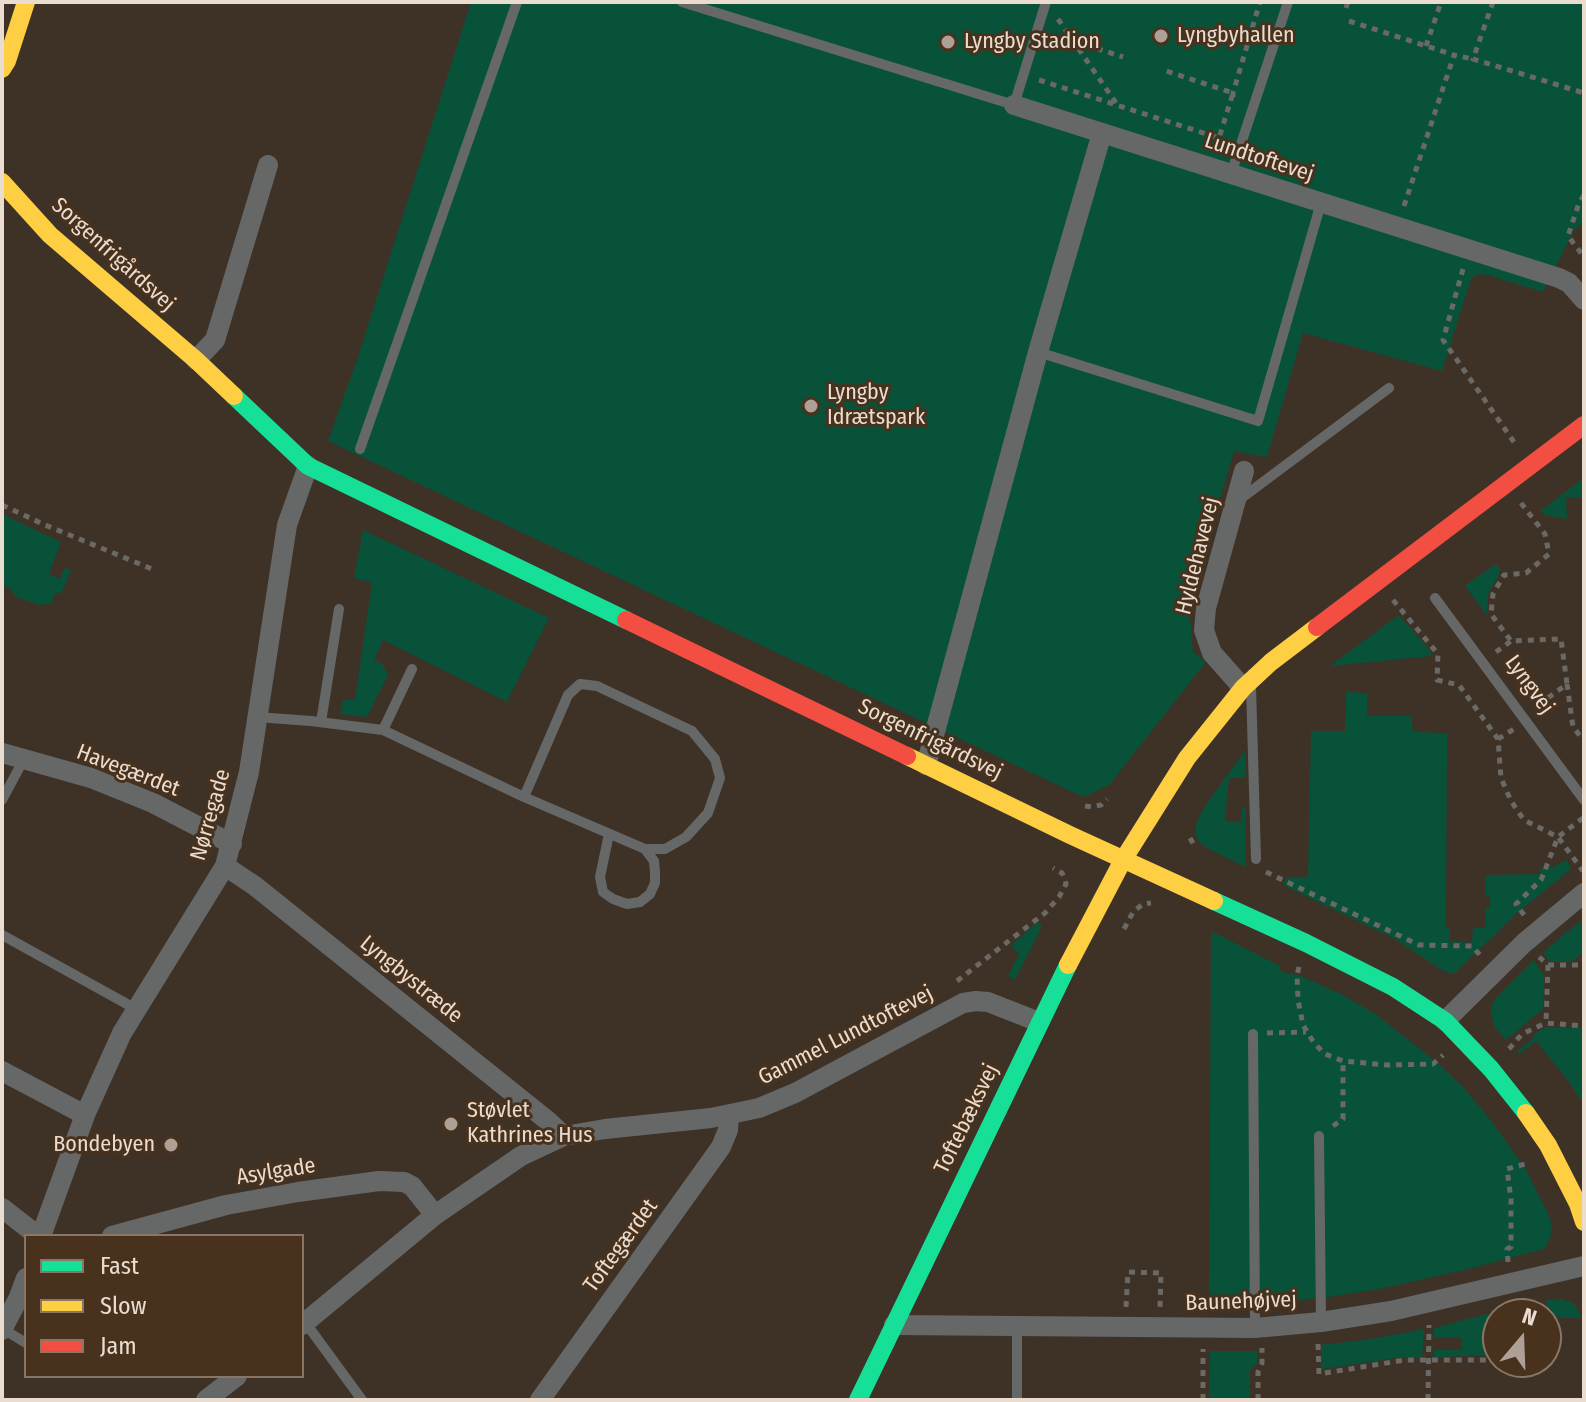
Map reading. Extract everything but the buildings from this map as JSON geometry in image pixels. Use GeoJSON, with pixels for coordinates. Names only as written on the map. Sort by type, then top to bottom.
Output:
{"type":"FeatureCollection","features":[{"type":"Feature","properties":{"kind":"street"},"geometry":{"type":"LineString","coordinates":[[2,69],[26,2]]}},
{"type":"Feature","properties":{"kind":"street","name":"Lundtoftevej"},"geometry":{"type":"LineString","coordinates":[[1014,105],[1559,278],[1569,283],[1584,300]]}},
{"type":"Feature","properties":{"kind":"street"},"geometry":{"type":"LineString","coordinates":[[926,765],[1038,352],[1102,133]]}},
{"type":"Feature","properties":{"kind":"street"},"geometry":{"type":"LineString","coordinates":[[196,360],[215,340],[268,165]]}},
{"type":"Feature","properties":{"kind":"street","name":"Sorgenfrigårdsvej"},"geometry":{"type":"LineString","coordinates":[[2,182],[50,235],[196,360],[308,466],[1123,860],[1306,943],[1393,987],[1445,1021],[1491,1069],[1527,1114],[1548,1145],[1584,1222]]}},
{"type":"Feature","properties":{"kind":"street"},"geometry":{"type":"LineString","coordinates":[[1123,860],[1187,758],[1247,685],[1271,662],[1584,425]]}},
{"type":"Feature","properties":{"kind":"street","name":"Nørregade"},"geometry":{"type":"LineString","coordinates":[[40,1234],[85,1115],[122,1033],[225,866],[249,772],[287,525],[308,466]]}},
{"type":"Feature","properties":{"kind":"street","name":"Hyldehavevej"},"geometry":{"type":"LineString","coordinates":[[1244,471],[1206,608],[1204,630],[1212,653],[1247,685]]}},
{"type":"Feature","properties":{"kind":"street","name":"Havegærdet"},"geometry":{"type":"LineString","coordinates":[[2,753],[91,778],[153,803],[232,844]]}},
{"type":"Feature","properties":{"kind":"street","name":"Toftebæksvej"},"geometry":{"type":"LineString","coordinates":[[858,1400],[1039,1022],[1123,860]]}},
{"type":"Feature","properties":{"kind":"street","name":"Lyngbystræde"},"geometry":{"type":"LineString","coordinates":[[225,866],[255,886],[564,1136]]}},
{"type":"Feature","properties":{"kind":"street"},"geometry":{"type":"LineString","coordinates":[[1445,1021],[1530,937],[1584,893]]}},
{"type":"Feature","properties":{"kind":"street","name":"Gammel Lundtoftevej"},"geometry":{"type":"LineString","coordinates":[[304,1323],[435,1215],[521,1156],[564,1136],[729,1115],[781,1100],[963,1003],[988,1002],[1039,1022]]}},
{"type":"Feature","properties":{"kind":"street"},"geometry":{"type":"LineString","coordinates":[[2,1071],[85,1115]]}},
{"type":"Feature","properties":{"kind":"street","name":"Toftegærdet"},"geometry":{"type":"LineString","coordinates":[[540,1400],[721,1147],[726,1139],[729,1115]]}},
{"type":"Feature","properties":{"kind":"street","name":"Asylgade"},"geometry":{"type":"LineString","coordinates":[[119,1234],[226,1205],[379,1181],[412,1186],[435,1215]]}},
{"type":"Feature","properties":{"kind":"street"},"geometry":{"type":"LineString","coordinates":[[2,1208],[36,1234]]}},
{"type":"Feature","properties":{"kind":"street","name":"Baunehøjvej"},"geometry":{"type":"LineString","coordinates":[[894,1325],[1255,1328],[1319,1322],[1429,1303],[1584,1266]]}},
{"type":"Feature","properties":{"kind":"street"},"geometry":{"type":"LineString","coordinates":[[2,1329],[24,1283]]}},
{"type":"Feature","properties":{"kind":"street"},"geometry":{"type":"LineString","coordinates":[[206,1400],[234,1378]]}},
{"type":"Feature","properties":{"kind":"lane"},"geometry":{"type":"LineString","coordinates":[[360,449],[517,2]]}},
{"type":"Feature","properties":{"kind":"lane"},"geometry":{"type":"LineString","coordinates":[[682,2],[1014,105],[1046,2]]}},
{"type":"Feature","properties":{"kind":"lane"},"geometry":{"type":"LineString","coordinates":[[1231,174],[1288,2]]}},
{"type":"Feature","properties":{"kind":"lane"},"geometry":{"type":"LineString","coordinates":[[1038,352],[1258,421],[1321,203]]}},
{"type":"Feature","properties":{"kind":"lane"},"geometry":{"type":"LineString","coordinates":[[1235,504],[1389,388]]}},
{"type":"Feature","properties":{"kind":"lane","name":"Lyngvej"},"geometry":{"type":"LineString","coordinates":[[1435,598],[1584,800]]}},
{"type":"Feature","properties":{"kind":"lane"},"geometry":{"type":"LineString","coordinates":[[321,722],[339,609]]}},
{"type":"Feature","properties":{"kind":"lane"},"geometry":{"type":"LineString","coordinates":[[383,730],[412,669]]}},
{"type":"Feature","properties":{"kind":"lane"},"geometry":{"type":"LineString","coordinates":[[257,717],[383,730],[524,797],[645,849],[665,849],[686,837],[708,813],[720,778],[715,759],[692,731],[597,686],[580,684],[568,695],[524,797]]}},
{"type":"Feature","properties":{"kind":"lane"},"geometry":{"type":"LineString","coordinates":[[1247,685],[1256,859]]}},
{"type":"Feature","properties":{"kind":"lane"},"geometry":{"type":"LineString","coordinates":[[2,800],[24,759]]}},
{"type":"Feature","properties":{"kind":"lane"},"geometry":{"type":"LineString","coordinates":[[609,834],[600,877],[603,892],[613,899],[627,904],[640,902],[650,894],[655,883],[654,861],[645,849]]}},
{"type":"Feature","properties":{"kind":"lane"},"geometry":{"type":"LineString","coordinates":[[2,935],[136,1009]]}},
{"type":"Feature","properties":{"kind":"lane"},"geometry":{"type":"LineString","coordinates":[[1253,1034],[1255,1328]]}},
{"type":"Feature","properties":{"kind":"lane"},"geometry":{"type":"LineString","coordinates":[[1319,1136],[1319,1322]]}},
{"type":"Feature","properties":{"kind":"lane"},"geometry":{"type":"LineString","coordinates":[[304,1323],[362,1400]]}},
{"type":"Feature","properties":{"kind":"lane"},"geometry":{"type":"LineString","coordinates":[[1017,1327],[1017,1400]]}},
{"type":"Feature","properties":{"kind":"lane"},"geometry":{"type":"LineString","coordinates":[[2,1329],[24,1342]]}},
{"type":"Feature","properties":{"kind":"path"},"geometry":{"type":"LineString","coordinates":[[1023,75],[1219,138],[1260,2]]}},
{"type":"Feature","properties":{"kind":"path"},"geometry":{"type":"LineString","coordinates":[[1426,46],[1441,2]]}},
{"type":"Feature","properties":{"kind":"path"},"geometry":{"type":"LineString","coordinates":[[1473,59],[1493,2]]}},
{"type":"Feature","properties":{"kind":"path"},"geometry":{"type":"LineString","coordinates":[[1055,15],[1117,105]]}},
{"type":"Feature","properties":{"kind":"path"},"geometry":{"type":"LineString","coordinates":[[1349,21],[1584,93]]}},
{"type":"Feature","properties":{"kind":"path"},"geometry":{"type":"LineString","coordinates":[[1073,41],[1123,57]]}},
{"type":"Feature","properties":{"kind":"path"},"geometry":{"type":"LineString","coordinates":[[1397,227],[1454,55]]}},
{"type":"Feature","properties":{"kind":"path"},"geometry":{"type":"LineString","coordinates":[[1163,70],[1233,93]]}},
{"type":"Feature","properties":{"kind":"path"},"geometry":{"type":"LineString","coordinates":[[1233,93],[1245,136]]}},
{"type":"Feature","properties":{"kind":"path"},"geometry":{"type":"LineString","coordinates":[[1584,195],[1568,236],[1584,257]]}},
{"type":"Feature","properties":{"kind":"path"},"geometry":{"type":"LineString","coordinates":[[1469,249],[1443,340],[1531,465]]}},
{"type":"Feature","properties":{"kind":"path"},"geometry":{"type":"LineString","coordinates":[[1505,484],[1545,534],[1549,554],[1526,573],[1504,575],[1493,594],[1491,614],[1511,641],[1561,639],[1573,727],[1584,737]]}},
{"type":"Feature","properties":{"kind":"path"},"geometry":{"type":"LineString","coordinates":[[2,505],[152,569]]}},
{"type":"Feature","properties":{"kind":"path"},"geometry":{"type":"LineString","coordinates":[[1378,579],[1438,654],[1437,680],[1459,685],[1498,739],[1501,778],[1524,820],[1558,837],[1584,872]]}},
{"type":"Feature","properties":{"kind":"path"},"geometry":{"type":"LineString","coordinates":[[1498,739],[1517,727],[1523,717],[1567,684]]}},
{"type":"Feature","properties":{"kind":"path"},"geometry":{"type":"LineString","coordinates":[[1085,806],[1101,805],[1107,799]]}},
{"type":"Feature","properties":{"kind":"path"},"geometry":{"type":"LineString","coordinates":[[1546,1023],[1548,965],[1530,937],[1516,904],[1541,880],[1558,837],[1584,818]]}},
{"type":"Feature","properties":{"kind":"path"},"geometry":{"type":"LineString","coordinates":[[1190,838],[1194,845]]}},
{"type":"Feature","properties":{"kind":"path"},"geometry":{"type":"LineString","coordinates":[[1256,859],[1262,870],[1419,945],[1472,946],[1495,970]]}},
{"type":"Feature","properties":{"kind":"path"},"geometry":{"type":"LineString","coordinates":[[950,1009],[958,979],[1045,913],[1059,897],[1066,884],[1065,879],[1053,868]]}},
{"type":"Feature","properties":{"kind":"path"},"geometry":{"type":"LineString","coordinates":[[1124,929],[1133,912],[1143,904],[1155,902]]}},
{"type":"Feature","properties":{"kind":"path"},"geometry":{"type":"LineString","coordinates":[[1306,943],[1297,975],[1298,1000],[1306,1032],[1325,1054],[1343,1061],[1387,1065],[1433,1064],[1462,1038]]}},
{"type":"Feature","properties":{"kind":"path"},"geometry":{"type":"LineString","coordinates":[[1548,965],[1579,965],[1584,961]]}},
{"type":"Feature","properties":{"kind":"path"},"geometry":{"type":"LineString","coordinates":[[1491,1069],[1522,1034],[1546,1023],[1584,1026]]}},
{"type":"Feature","properties":{"kind":"path"},"geometry":{"type":"LineString","coordinates":[[1253,1034],[1306,1032]]}},
{"type":"Feature","properties":{"kind":"path"},"geometry":{"type":"LineString","coordinates":[[1319,1136],[1343,1119],[1343,1061]]}},
{"type":"Feature","properties":{"kind":"path"},"geometry":{"type":"LineString","coordinates":[[1510,1284],[1507,1249],[1511,1247],[1511,1200],[1507,1169],[1527,1163],[1556,1162]]}},
{"type":"Feature","properties":{"kind":"path"},"geometry":{"type":"LineString","coordinates":[[1125,1328],[1128,1272],[1161,1273],[1160,1328]]}},
{"type":"Feature","properties":{"kind":"path"},"geometry":{"type":"LineString","coordinates":[[1428,1400],[1429,1303]]}},
{"type":"Feature","properties":{"kind":"path"},"geometry":{"type":"LineString","coordinates":[[1319,1322],[1319,1374],[1405,1360],[1482,1360]]}},
{"type":"Feature","properties":{"kind":"path"},"geometry":{"type":"LineString","coordinates":[[1255,1328],[1262,1343],[1258,1400]]}},
{"type":"Feature","properties":{"kind":"path"},"geometry":{"type":"LineString","coordinates":[[1203,1400],[1204,1329]]}},
{"type":"Feature","properties":{"kind":"green space","name":"Lyngby Idrætspark"},"geometry":{"type":"Polygon","coordinates":[[[471,2],[1584,2],[1584,222],[1574,230],[1543,292],[1484,274],[1471,279],[1442,371],[1303,333],[1267,457],[1234,451],[1189,607],[1193,652],[1206,662],[1109,785],[1083,797],[328,441],[357,360],[471,2]]]}},
{"type":"Feature","properties":{"kind":"green space"},"geometry":{"type":"Polygon","coordinates":[[[1584,478],[1584,497],[1566,498],[1567,519],[1545,515],[1540,511],[1584,478]]]}},
{"type":"Feature","properties":{"kind":"green space"},"geometry":{"type":"Polygon","coordinates":[[[2,514],[61,542],[49,574],[60,579],[65,568],[71,570],[61,594],[56,592],[51,603],[41,605],[15,597],[13,591],[2,584],[2,514]]]}},
{"type":"Feature","properties":{"kind":"green space"},"geometry":{"type":"Polygon","coordinates":[[[363,530],[549,618],[507,702],[383,640],[374,660],[383,665],[388,675],[367,717],[340,714],[343,700],[355,700],[372,583],[354,578],[363,530]]]}},
{"type":"Feature","properties":{"kind":"green space"},"geometry":{"type":"Polygon","coordinates":[[[1496,564],[1500,569],[1499,575],[1488,594],[1487,615],[1465,586],[1496,564]]]}},
{"type":"Feature","properties":{"kind":"green space"},"geometry":{"type":"Polygon","coordinates":[[[1399,615],[1433,654],[1330,666],[1399,615]]]}},
{"type":"Feature","properties":{"kind":"green space"},"geometry":{"type":"Polygon","coordinates":[[[1346,692],[1367,693],[1367,716],[1411,716],[1413,732],[1447,733],[1446,927],[1450,928],[1450,941],[1472,943],[1473,928],[1486,927],[1490,895],[1485,895],[1486,875],[1540,874],[1540,869],[1567,860],[1571,869],[1515,915],[1452,974],[1395,939],[1283,885],[1287,877],[1308,877],[1311,731],[1345,731],[1346,692]]]}},
{"type":"Feature","properties":{"kind":"green space"},"geometry":{"type":"Polygon","coordinates":[[[1245,751],[1246,778],[1229,778],[1225,821],[1241,822],[1242,807],[1246,807],[1245,867],[1207,848],[1198,841],[1195,832],[1207,803],[1245,751]]]}},
{"type":"Feature","properties":{"kind":"green space"},"geometry":{"type":"Polygon","coordinates":[[[1584,919],[1584,952],[1571,962],[1550,962],[1543,953],[1584,919]]]}},
{"type":"Feature","properties":{"kind":"green space"},"geometry":{"type":"Polygon","coordinates":[[[1038,922],[1042,926],[1015,980],[1008,976],[1019,954],[1011,945],[1038,922]]]}},
{"type":"Feature","properties":{"kind":"green space"},"geometry":{"type":"Polygon","coordinates":[[[1211,931],[1278,965],[1282,972],[1301,976],[1343,995],[1378,1016],[1440,1065],[1489,1118],[1525,1168],[1552,1226],[1544,1249],[1379,1289],[1263,1303],[1209,1304],[1211,931]]]}},
{"type":"Feature","properties":{"kind":"green space"},"geometry":{"type":"Polygon","coordinates":[[[1534,960],[1544,976],[1543,1009],[1506,1040],[1495,1028],[1492,1005],[1534,960]]]}},
{"type":"Feature","properties":{"kind":"green space"},"geometry":{"type":"Polygon","coordinates":[[[1545,1027],[1584,1028],[1584,1104],[1536,1041],[1519,1054],[1517,1051],[1545,1027]]]}},
{"type":"Feature","properties":{"kind":"green space"},"geometry":{"type":"Polygon","coordinates":[[[1562,1299],[1574,1304],[1582,1318],[1562,1318],[1562,1299]]]}},
{"type":"Feature","properties":{"kind":"green space"},"geometry":{"type":"Polygon","coordinates":[[[1482,1315],[1482,1356],[1434,1357],[1434,1350],[1462,1350],[1462,1337],[1434,1337],[1434,1328],[1482,1315]]]}},
{"type":"Feature","properties":{"kind":"green space"},"geometry":{"type":"Polygon","coordinates":[[[1424,1329],[1422,1358],[1403,1357],[1321,1369],[1321,1345],[1424,1329]]]}},
{"type":"Feature","properties":{"kind":"green space"},"geometry":{"type":"Polygon","coordinates":[[[1210,1351],[1257,1351],[1257,1364],[1250,1369],[1250,1400],[1209,1400],[1210,1351]]]}},
{"type":"Feature","properties":{"kind":"traffic: fast"},"geometry":{"type":"LineString","coordinates":[[234,396],[308,466],[626,620]]}},
{"type":"Feature","properties":{"kind":"traffic: fast"},"geometry":{"type":"LineString","coordinates":[[1214,901],[1393,987],[1445,1021],[1491,1069],[1526,1113]]}},
{"type":"Feature","properties":{"kind":"traffic: fast"},"geometry":{"type":"LineString","coordinates":[[858,1400],[1068,965]]}},
{"type":"Feature","properties":{"kind":"traffic: slow"},"geometry":{"type":"LineString","coordinates":[[2,69],[26,2]]}},
{"type":"Feature","properties":{"kind":"traffic: slow"},"geometry":{"type":"LineString","coordinates":[[2,182],[50,235],[234,396]]}},
{"type":"Feature","properties":{"kind":"traffic: slow"},"geometry":{"type":"LineString","coordinates":[[1068,965],[1123,860],[1187,758],[1243,688],[1317,627]]}},
{"type":"Feature","properties":{"kind":"traffic: slow"},"geometry":{"type":"LineString","coordinates":[[907,756],[1214,901]]}},
{"type":"Feature","properties":{"kind":"traffic: slow"},"geometry":{"type":"LineString","coordinates":[[1526,1113],[1548,1145],[1584,1222]]}},
{"type":"Feature","properties":{"kind":"traffic: jam"},"geometry":{"type":"LineString","coordinates":[[1317,627],[1584,425]]}},
{"type":"Feature","properties":{"kind":"traffic: jam"},"geometry":{"type":"LineString","coordinates":[[626,620],[907,756]]}},
{"type":"Feature","properties":{"kind":"place","name":"Lyngbyhallen"},"geometry":{"type":"Point","coordinates":[1161,36]}},
{"type":"Feature","properties":{"kind":"place","name":"Lyngby Stadion"},"geometry":{"type":"Point","coordinates":[948,42]}},
{"type":"Feature","properties":{"kind":"place","name":"Lyngby Idrætspark"},"geometry":{"type":"Point","coordinates":[811,406]}},
{"type":"Feature","properties":{"kind":"place","name":"Støvlet Kathrines Hus"},"geometry":{"type":"Point","coordinates":[451,1124]}},
{"type":"Feature","properties":{"kind":"place","name":"Bondebyen"},"geometry":{"type":"Point","coordinates":[171,1145]}}]}
